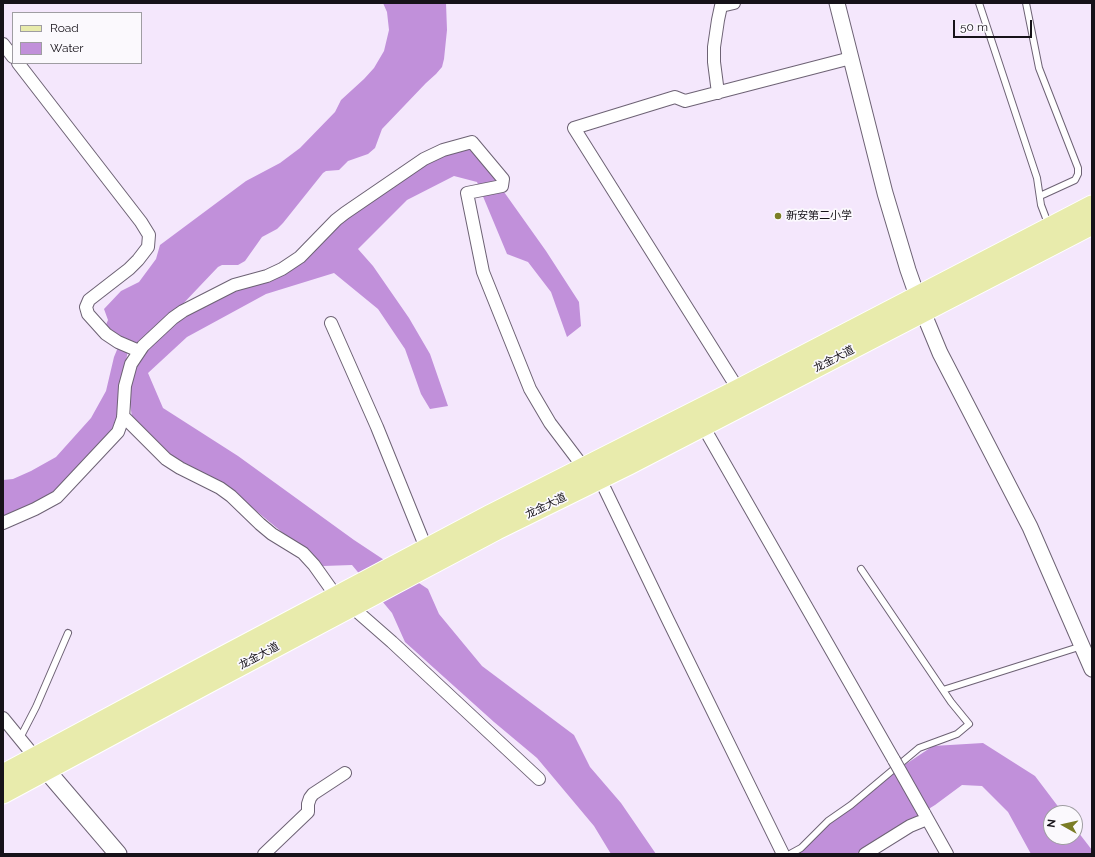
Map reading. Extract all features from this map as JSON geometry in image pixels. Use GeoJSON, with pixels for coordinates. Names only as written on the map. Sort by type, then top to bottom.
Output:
{"type":"FeatureCollection","features":[{"type":"Feature","properties":{"kind":"main road","name":"龙金大道"},"geometry":{"type":"LineString","coordinates":[[3,794],[41,764],[351,598],[414,574],[497,530],[703,426],[921,304],[1050,227],[1092,205]]}},
{"type":"Feature","properties":{"kind":"main road","name":"龙金大道"},"geometry":{"type":"LineString","coordinates":[[351,598],[399,563],[426,548],[738,389],[1092,225]]}},
{"type":"Feature","properties":{"kind":"main road","name":"龙金大道"},"geometry":{"type":"LineString","coordinates":[[3,774],[41,764]]}},
{"type":"Feature","properties":{"kind":"main road"},"geometry":{"type":"LineString","coordinates":[[41,764],[118,854]]}},
{"type":"Feature","properties":{"kind":"street"},"geometry":{"type":"LineString","coordinates":[[718,93],[714,62],[714,46],[718,20],[721,6],[734,3]]}},
{"type":"Feature","properties":{"kind":"street"},"geometry":{"type":"LineString","coordinates":[[838,3],[887,200],[906,262],[921,304],[940,353],[1030,527],[1092,669]]}},
{"type":"Feature","properties":{"kind":"street"},"geometry":{"type":"LineString","coordinates":[[3,44],[12,56]]}},
{"type":"Feature","properties":{"kind":"street"},"geometry":{"type":"LineString","coordinates":[[738,389],[574,128],[675,97],[684,101],[851,58]]}},
{"type":"Feature","properties":{"kind":"street"},"geometry":{"type":"LineString","coordinates":[[19,64],[141,222],[149,235],[148,247],[138,260],[129,269],[89,300],[86,307],[88,314],[106,334],[118,342],[138,351]]}},
{"type":"Feature","properties":{"kind":"street"},"geometry":{"type":"LineString","coordinates":[[3,523],[35,509],[57,497],[118,432],[123,416],[125,386],[128,372],[138,351],[173,318],[183,311],[234,285],[275,272],[300,257],[340,217],[424,159],[443,150],[472,142],[503,179],[502,186],[467,193],[484,272],[530,389],[550,423],[584,468]]}},
{"type":"Feature","properties":{"kind":"street"},"geometry":{"type":"LineString","coordinates":[[331,323],[377,427],[426,548]]}},
{"type":"Feature","properties":{"kind":"street"},"geometry":{"type":"LineString","coordinates":[[123,416],[166,459],[180,468],[220,488],[231,496],[272,534],[303,553],[314,565],[351,598],[392,642],[539,779]]}},
{"type":"Feature","properties":{"kind":"street"},"geometry":{"type":"LineString","coordinates":[[703,426],[947,854]]}},
{"type":"Feature","properties":{"kind":"street"},"geometry":{"type":"LineString","coordinates":[[600,479],[783,854]]}},
{"type":"Feature","properties":{"kind":"street"},"geometry":{"type":"LineString","coordinates":[[3,718],[41,764]]}},
{"type":"Feature","properties":{"kind":"street"},"geometry":{"type":"LineString","coordinates":[[264,854],[308,812],[308,804],[313,794],[345,773]]}},
{"type":"Feature","properties":{"kind":"street"},"geometry":{"type":"LineString","coordinates":[[865,854],[926,816]]}},
{"type":"Feature","properties":{"kind":"lane"},"geometry":{"type":"LineString","coordinates":[[979,3],[1037,178],[1041,205],[1050,227]]}},
{"type":"Feature","properties":{"kind":"lane"},"geometry":{"type":"LineString","coordinates":[[1026,3],[1039,68],[1078,168],[1078,174],[1075,180],[1040,196]]}},
{"type":"Feature","properties":{"kind":"lane"},"geometry":{"type":"LineString","coordinates":[[790,854],[801,848],[828,821],[851,805],[919,748],[957,734],[969,724],[943,690],[861,569]]}},
{"type":"Feature","properties":{"kind":"lane"},"geometry":{"type":"LineString","coordinates":[[20,738],[36,706],[68,633]]}},
{"type":"Feature","properties":{"kind":"lane"},"geometry":{"type":"LineString","coordinates":[[943,690],[1082,646]]}},
{"type":"Feature","properties":{"kind":"water"},"geometry":{"type":"Polygon","coordinates":[[[383,3],[446,3],[447,30],[442,67],[382,129],[375,148],[368,154],[348,161],[339,170],[326,171],[323,173],[283,223],[277,229],[262,237],[245,261],[238,265],[222,265],[218,267],[179,308],[139,343],[132,345],[105,327],[108,320],[104,309],[121,291],[139,282],[156,259],[160,245],[246,181],[280,163],[300,148],[335,112],[341,100],[374,68],[384,51],[389,30],[387,12],[383,3]]]}},
{"type":"Feature","properties":{"kind":"water"},"geometry":{"type":"Polygon","coordinates":[[[467,147],[482,161],[546,251],[579,302],[581,326],[567,337],[551,292],[528,262],[507,254],[477,182],[454,176],[407,200],[358,249],[373,266],[409,318],[430,354],[448,406],[430,409],[421,394],[405,349],[378,309],[334,273],[266,294],[187,337],[148,373],[163,408],[238,456],[354,540],[428,589],[439,614],[482,666],[574,735],[590,767],[621,803],[656,854],[611,854],[594,826],[537,758],[494,722],[405,642],[392,613],[352,565],[323,566],[226,486],[171,458],[132,417],[128,391],[133,370],[148,349],[184,314],[231,289],[270,278],[342,219],[430,160],[467,147]]]}},
{"type":"Feature","properties":{"kind":"water"},"geometry":{"type":"Polygon","coordinates":[[[119,345],[128,349],[116,427],[53,495],[3,518],[3,480],[13,479],[56,457],[91,418],[106,391],[114,357],[119,345]]]}},
{"type":"Feature","properties":{"kind":"water"},"geometry":{"type":"Polygon","coordinates":[[[983,743],[1035,776],[1057,805],[1043,805],[1043,845],[1083,845],[1083,838],[1092,850],[1092,854],[1031,854],[1008,812],[982,786],[962,785],[935,805],[856,854],[793,854],[882,780],[933,746],[983,743]]]}},
{"type":"Feature","properties":{"kind":"place","name":"新安第二小学"},"geometry":{"type":"Point","coordinates":[778,216]}}]}
